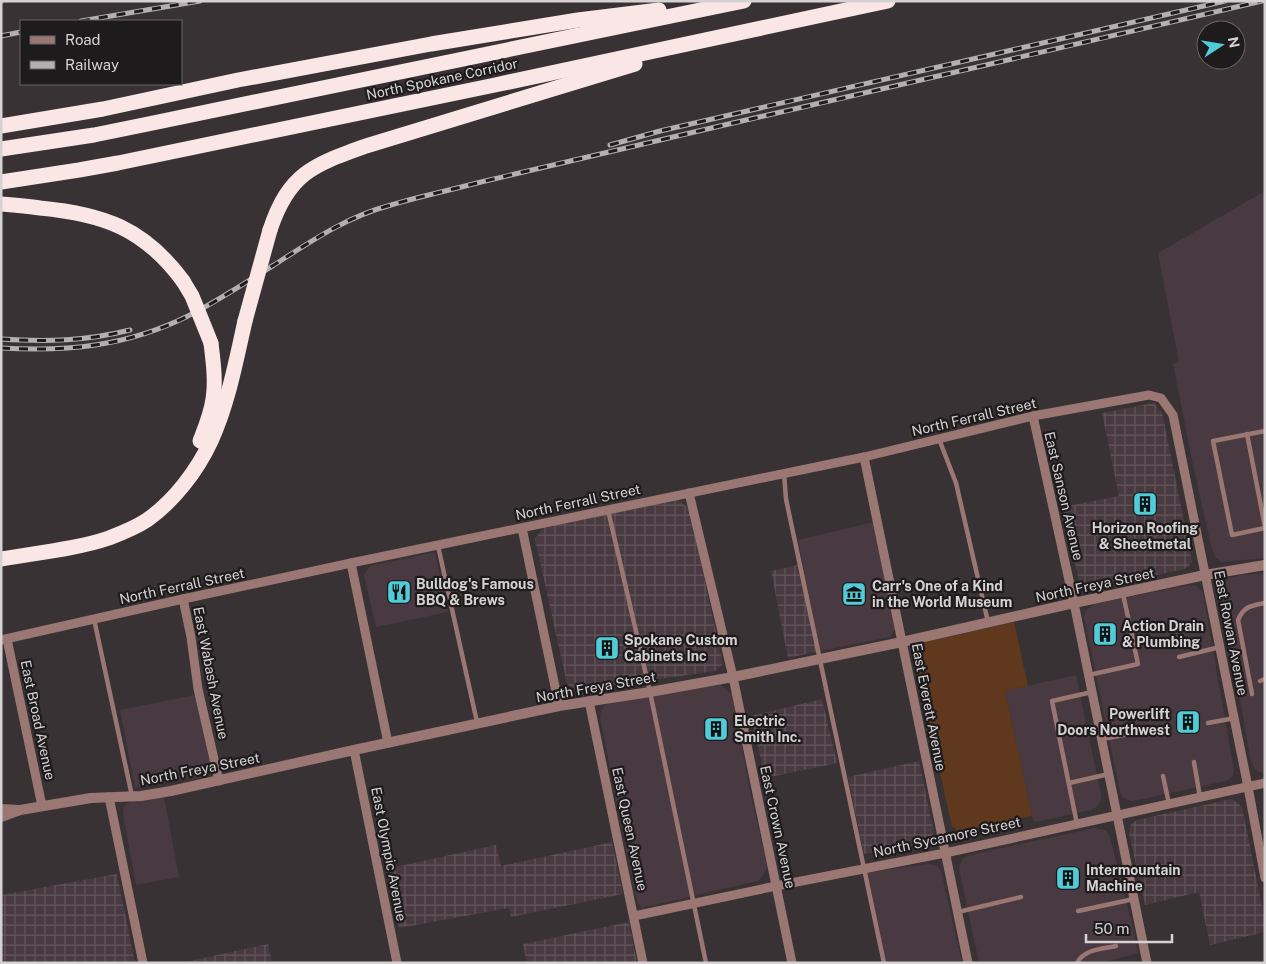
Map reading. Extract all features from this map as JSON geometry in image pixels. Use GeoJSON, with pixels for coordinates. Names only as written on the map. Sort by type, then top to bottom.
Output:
{"type":"FeatureCollection","features":[{"type":"Feature","properties":{"kind":"highway"},"geometry":{"type":"LineString","coordinates":[[1,126],[103,109],[247,78],[441,42],[578,20],[728,1]]}},
{"type":"Feature","properties":{"kind":"highway","name":"North Spokane Corridor"},"geometry":{"type":"LineString","coordinates":[[1,150],[94,135],[744,1]]}},
{"type":"Feature","properties":{"kind":"highway","name":"North Spokane Corridor"},"geometry":{"type":"LineString","coordinates":[[1,182],[118,163],[888,1]]}},
{"type":"Feature","properties":{"kind":"highway"},"geometry":{"type":"LineString","coordinates":[[1,559],[83,545],[133,528],[147,520],[169,501],[191,475],[211,442],[224,404],[270,230],[280,204],[288,191],[306,173],[316,166],[345,153],[754,29]]}},
{"type":"Feature","properties":{"kind":"highway"},"geometry":{"type":"LineString","coordinates":[[1,204],[59,210],[103,219],[140,238],[173,268],[192,296],[210,343],[215,379],[214,398],[200,442],[182,472],[163,494],[144,511],[122,524],[104,531],[1,550]]}},
{"type":"Feature","properties":{"kind":"street","name":"North Ferrall Street"},"geometry":{"type":"LineString","coordinates":[[4,640],[351,563],[864,456],[1033,416],[1148,396],[1161,398]]}},
{"type":"Feature","properties":{"kind":"street","name":"East Rowan Avenue"},"geometry":{"type":"LineString","coordinates":[[1161,398],[1174,415],[1265,878]]}},
{"type":"Feature","properties":{"kind":"street","name":"East Sanson Avenue"},"geometry":{"type":"LineString","coordinates":[[1033,416],[1074,603],[1147,963]]}},
{"type":"Feature","properties":{"kind":"street","name":"East Everett Avenue"},"geometry":{"type":"LineString","coordinates":[[864,456],[968,963]]}},
{"type":"Feature","properties":{"kind":"street","name":"East Crown Avenue"},"geometry":{"type":"LineString","coordinates":[[689,493],[733,677],[792,963]]}},
{"type":"Feature","properties":{"kind":"street"},"geometry":{"type":"LineString","coordinates":[[522,528],[559,706]]}},
{"type":"Feature","properties":{"kind":"street"},"geometry":{"type":"LineString","coordinates":[[351,563],[388,743]]}},
{"type":"Feature","properties":{"kind":"street","name":"North Freya Street"},"geometry":{"type":"LineString","coordinates":[[1,817],[20,810],[92,798],[158,794],[559,706],[733,677],[1205,575],[1265,565]]}},
{"type":"Feature","properties":{"kind":"street","name":"East Wabash Avenue"},"geometry":{"type":"LineString","coordinates":[[183,599],[191,637],[198,689],[219,781]]}},
{"type":"Feature","properties":{"kind":"street","name":"East Broad Avenue"},"geometry":{"type":"LineString","coordinates":[[4,640],[42,806]]}},
{"type":"Feature","properties":{"kind":"street","name":"East Queen Avenue"},"geometry":{"type":"LineString","coordinates":[[589,701],[643,963]]}},
{"type":"Feature","properties":{"kind":"street","name":"East Olympic Avenue"},"geometry":{"type":"LineString","coordinates":[[354,750],[397,963]]}},
{"type":"Feature","properties":{"kind":"street","name":"North Sycamore Street"},"geometry":{"type":"LineString","coordinates":[[634,916],[945,852],[1265,783]]}},
{"type":"Feature","properties":{"kind":"street"},"geometry":{"type":"LineString","coordinates":[[109,797],[143,963]]}},
{"type":"Feature","properties":{"kind":"street","name":"North Freya Street"},"geometry":{"type":"LineString","coordinates":[[1,809],[20,810]]}},
{"type":"Feature","properties":{"kind":"lane"},"geometry":{"type":"LineString","coordinates":[[1247,434],[1265,527],[1232,535],[1213,441],[1247,434],[1265,431]]}},
{"type":"Feature","properties":{"kind":"lane"},"geometry":{"type":"LineString","coordinates":[[940,439],[960,497],[988,622]]}},
{"type":"Feature","properties":{"kind":"lane"},"geometry":{"type":"LineString","coordinates":[[784,473],[786,499],[884,963]]}},
{"type":"Feature","properties":{"kind":"lane"},"geometry":{"type":"LineString","coordinates":[[608,510],[650,692],[706,963]]}},
{"type":"Feature","properties":{"kind":"lane"},"geometry":{"type":"LineString","coordinates":[[438,546],[477,724]]}},
{"type":"Feature","properties":{"kind":"lane"},"geometry":{"type":"LineString","coordinates":[[1089,675],[1138,664],[1122,593]]}},
{"type":"Feature","properties":{"kind":"lane"},"geometry":{"type":"LineString","coordinates":[[1252,694],[1238,620],[1240,614],[1246,608],[1265,604]]}},
{"type":"Feature","properties":{"kind":"lane"},"geometry":{"type":"LineString","coordinates":[[94,619],[132,796]]}},
{"type":"Feature","properties":{"kind":"lane"},"geometry":{"type":"LineString","coordinates":[[1179,657],[1220,647]]}},
{"type":"Feature","properties":{"kind":"lane"},"geometry":{"type":"LineString","coordinates":[[1077,824],[1052,701],[1092,692]]}},
{"type":"Feature","properties":{"kind":"lane"},"geometry":{"type":"LineString","coordinates":[[1208,723],[1234,718]]}},
{"type":"Feature","properties":{"kind":"lane"},"geometry":{"type":"LineString","coordinates":[[1102,739],[1129,734]]}},
{"type":"Feature","properties":{"kind":"lane"},"geometry":{"type":"LineString","coordinates":[[1194,762],[1200,797]]}},
{"type":"Feature","properties":{"kind":"lane"},"geometry":{"type":"LineString","coordinates":[[1069,783],[1109,774]]}},
{"type":"Feature","properties":{"kind":"lane"},"geometry":{"type":"LineString","coordinates":[[1163,776],[1169,804]]}},
{"type":"Feature","properties":{"kind":"lane"},"geometry":{"type":"LineString","coordinates":[[958,912],[1021,897]]}},
{"type":"Feature","properties":{"kind":"lane"},"geometry":{"type":"LineString","coordinates":[[1078,911],[1134,899]]}},
{"type":"Feature","properties":{"kind":"lane"},"geometry":{"type":"LineString","coordinates":[[1077,963],[1085,953],[1116,946]]}},
{"type":"Feature","properties":{"kind":"path"},"geometry":{"type":"LineString","coordinates":[[1,3],[9,1]]}},
{"type":"Feature","properties":{"kind":"shaded area"},"geometry":{"type":"Polygon","coordinates":[[[1265,191],[1265,558],[1222,562],[1215,557],[1211,546],[1193,465],[1173,364],[1179,362],[1158,253],[1265,191]]]}},
{"type":"Feature","properties":{"kind":"shaded area"},"geometry":{"type":"Polygon","coordinates":[[[1154,403],[1162,412],[1192,561],[1184,569],[1088,590],[1082,587],[1079,581],[1063,507],[1119,496],[1102,413],[1154,403]]]}},
{"type":"Feature","properties":{"kind":"shaded area"},"geometry":{"type":"Polygon","coordinates":[[[672,498],[680,501],[689,509],[723,664],[715,671],[577,691],[567,684],[535,539],[544,526],[672,498]]]}},
{"type":"Feature","properties":{"kind":"shaded area"},"geometry":{"type":"Polygon","coordinates":[[[874,522],[895,629],[890,637],[820,651],[798,540],[874,522]]]}},
{"type":"Feature","properties":{"kind":"shaded area"},"geometry":{"type":"Polygon","coordinates":[[[435,552],[448,612],[376,627],[364,575],[370,566],[435,552]]]}},
{"type":"Feature","properties":{"kind":"shaded area"},"geometry":{"type":"Polygon","coordinates":[[[802,564],[820,651],[788,658],[771,571],[802,564]]]}},
{"type":"Feature","properties":{"kind":"shaded area"},"geometry":{"type":"Polygon","coordinates":[[[1265,573],[1265,773],[1259,772],[1251,762],[1221,591],[1225,580],[1229,578],[1265,573]]]}},
{"type":"Feature","properties":{"kind":"shaded area"},"geometry":{"type":"Polygon","coordinates":[[[1188,585],[1196,586],[1203,593],[1234,771],[1232,777],[1226,781],[1133,801],[1128,800],[1120,792],[1084,617],[1086,610],[1095,604],[1188,585]]]}},
{"type":"Feature","properties":{"kind":"shaded area"},"geometry":{"type":"Polygon","coordinates":[[[1014,622],[1028,686],[1005,691],[1032,816],[966,830],[964,834],[952,827],[914,654],[916,647],[922,643],[1014,622]]]}},
{"type":"Feature","properties":{"kind":"shaded area"},"geometry":{"type":"Polygon","coordinates":[[[1076,675],[1101,799],[1099,804],[1091,810],[1036,822],[1033,820],[1005,691],[1076,675]]]}},
{"type":"Feature","properties":{"kind":"shaded area"},"geometry":{"type":"Polygon","coordinates":[[[721,685],[732,695],[751,796],[767,865],[766,869],[758,881],[642,908],[637,902],[600,718],[601,711],[605,705],[611,702],[721,685]]]}},
{"type":"Feature","properties":{"kind":"shaded area"},"geometry":{"type":"Polygon","coordinates":[[[195,695],[211,766],[206,775],[135,788],[120,710],[195,695]]]}},
{"type":"Feature","properties":{"kind":"shaded area"},"geometry":{"type":"Polygon","coordinates":[[[822,699],[837,763],[765,778],[751,716],[822,699]]]}},
{"type":"Feature","properties":{"kind":"shaded area"},"geometry":{"type":"Polygon","coordinates":[[[919,761],[934,832],[932,840],[928,845],[864,854],[848,777],[919,761]]]}},
{"type":"Feature","properties":{"kind":"shaded area"},"geometry":{"type":"Polygon","coordinates":[[[164,797],[179,877],[136,885],[123,814],[124,806],[132,801],[164,797]]]}},
{"type":"Feature","properties":{"kind":"shaded area"},"geometry":{"type":"Polygon","coordinates":[[[1231,799],[1242,807],[1265,921],[1265,932],[1210,945],[1199,892],[1145,905],[1129,833],[1131,824],[1137,820],[1231,799]]]}},
{"type":"Feature","properties":{"kind":"shaded area"},"geometry":{"type":"Polygon","coordinates":[[[1094,828],[1106,831],[1110,837],[1138,953],[1100,963],[979,963],[959,868],[963,858],[1094,828]]]}},
{"type":"Feature","properties":{"kind":"shaded area"},"geometry":{"type":"Polygon","coordinates":[[[612,842],[623,894],[511,917],[509,908],[399,928],[386,869],[496,845],[501,866],[612,842]]]}},
{"type":"Feature","properties":{"kind":"shaded area"},"geometry":{"type":"Polygon","coordinates":[[[928,864],[936,865],[941,870],[962,963],[886,963],[866,873],[928,864]]]}},
{"type":"Feature","properties":{"kind":"shaded area"},"geometry":{"type":"Polygon","coordinates":[[[117,874],[135,963],[1,963],[1,895],[117,874]]]}},
{"type":"Feature","properties":{"kind":"shaded area"},"geometry":{"type":"Polygon","coordinates":[[[629,922],[637,963],[527,963],[523,944],[629,922]]]}},
{"type":"Feature","properties":{"kind":"shaded area"},"geometry":{"type":"Polygon","coordinates":[[[268,944],[272,963],[181,963],[268,944]]]}},
{"type":"Feature","properties":{"kind":"railway"},"geometry":{"type":"LineString","coordinates":[[87,20],[200,1]]}},
{"type":"Feature","properties":{"kind":"railway"},"geometry":{"type":"LineString","coordinates":[[610,145],[660,131],[1225,1]]}},
{"type":"Feature","properties":{"kind":"railway"},"geometry":{"type":"LineString","coordinates":[[1,348],[50,349],[97,345],[143,334],[165,326],[210,304],[330,230],[359,216],[402,202],[570,161],[1262,1]]}},
{"type":"Feature","properties":{"kind":"railway"},"geometry":{"type":"LineString","coordinates":[[1,36],[20,32]]}},
{"type":"Feature","properties":{"kind":"railway"},"geometry":{"type":"LineString","coordinates":[[1,339],[66,340],[130,330]]}},
{"type":"Feature","properties":{"kind":"place","name":"Horizon Roofing & Sheetmetal"},"geometry":{"type":"Point","coordinates":[1145,504]}},
{"type":"Feature","properties":{"kind":"place","name":"Bulldog's Famous BBQ & Brews"},"geometry":{"type":"Point","coordinates":[399,592]}},
{"type":"Feature","properties":{"kind":"place","name":"Carr's One of a Kind in the World Museum"},"geometry":{"type":"Point","coordinates":[854,594]}},
{"type":"Feature","properties":{"kind":"place","name":"Action Drain & Plumbing"},"geometry":{"type":"Point","coordinates":[1105,634]}},
{"type":"Feature","properties":{"kind":"place","name":"Spokane Custom Cabinets Inc"},"geometry":{"type":"Point","coordinates":[607,648]}},
{"type":"Feature","properties":{"kind":"place","name":"Powerlift Doors Northwest"},"geometry":{"type":"Point","coordinates":[1188,722]}},
{"type":"Feature","properties":{"kind":"place","name":"Electric Smith Inc."},"geometry":{"type":"Point","coordinates":[716,729]}},
{"type":"Feature","properties":{"kind":"place","name":"Intermountain Machine"},"geometry":{"type":"Point","coordinates":[1068,878]}}]}
